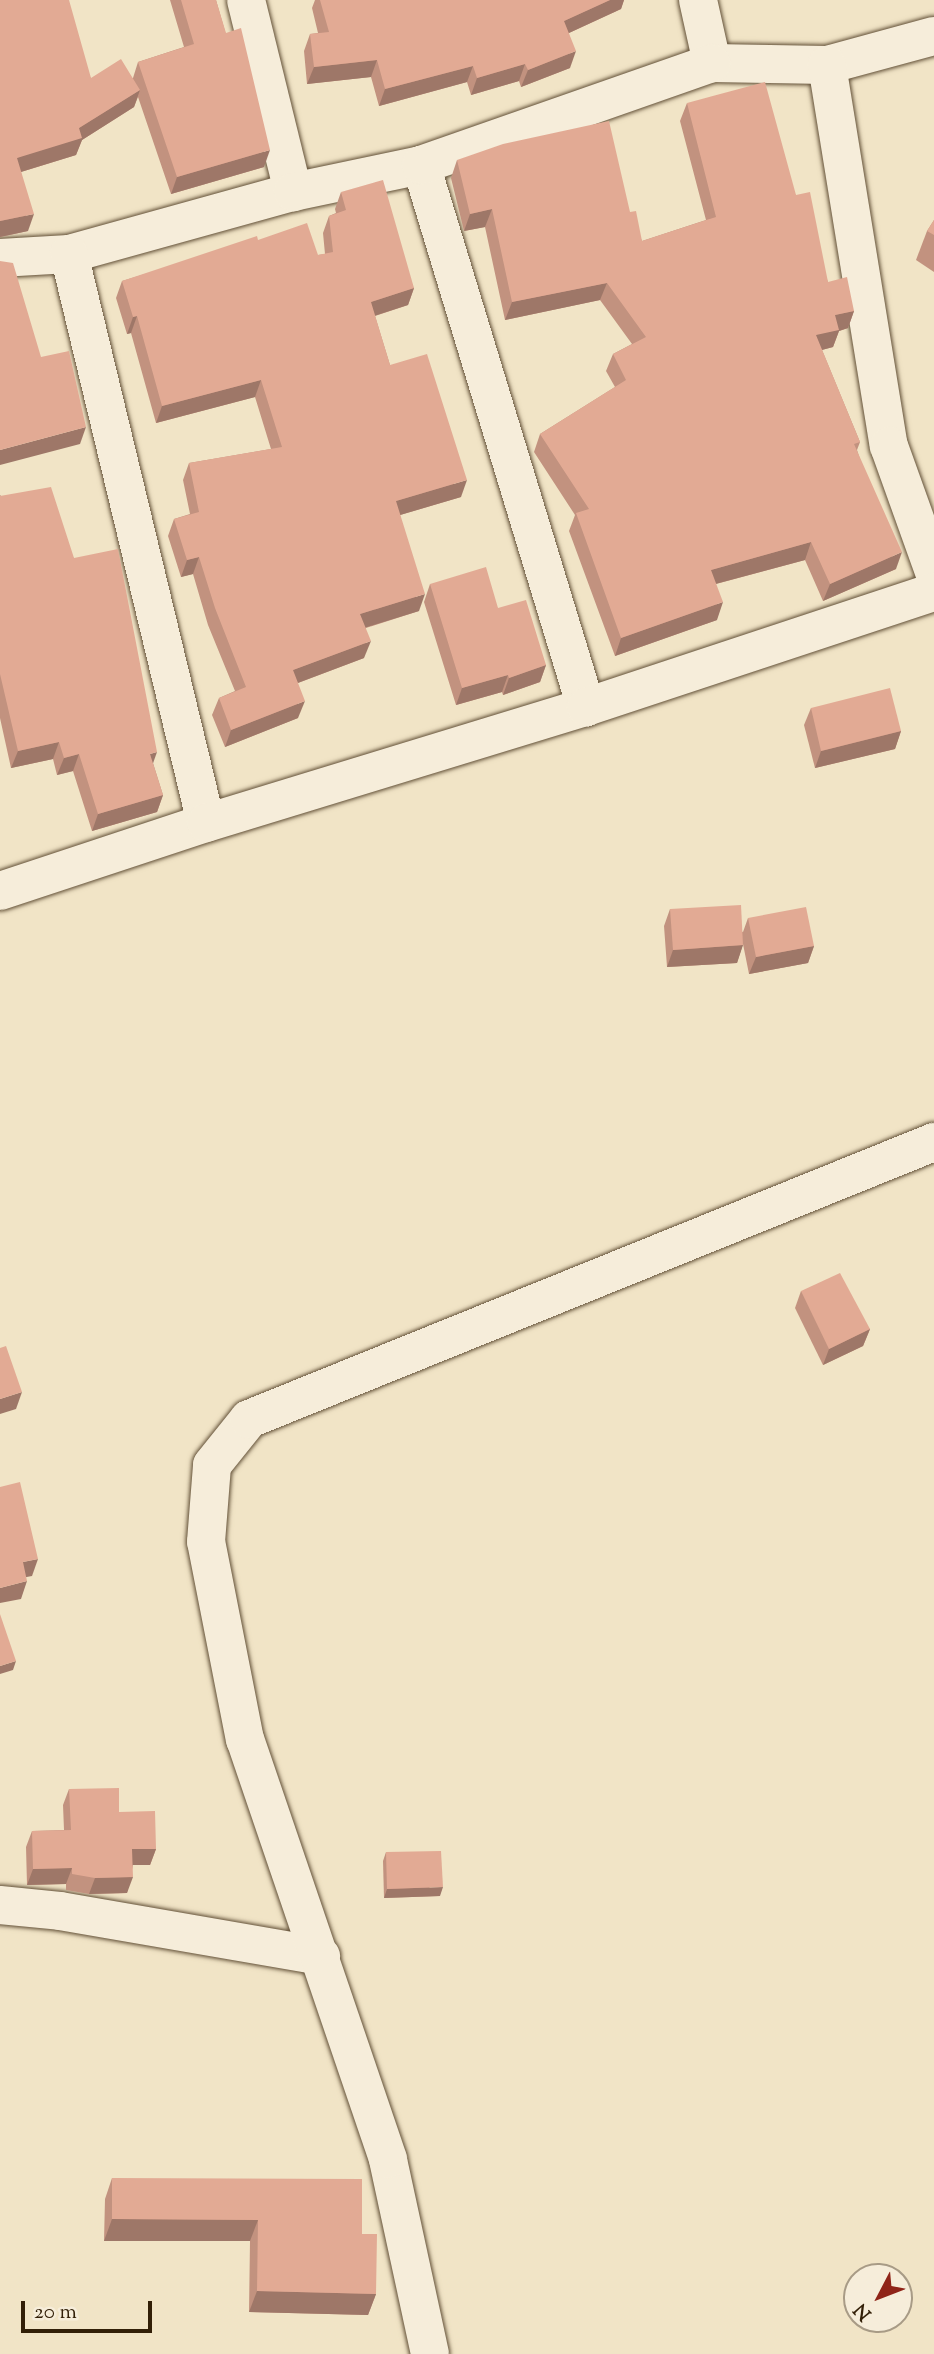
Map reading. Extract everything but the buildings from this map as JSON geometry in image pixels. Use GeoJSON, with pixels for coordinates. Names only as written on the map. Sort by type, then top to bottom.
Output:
{"type":"FeatureCollection","features":[{"type":"Feature","properties":{"kind":"street"},"geometry":{"type":"LineString","coordinates":[[246,0],[293,192]]}},
{"type":"Feature","properties":{"kind":"street"},"geometry":{"type":"LineString","coordinates":[[698,0],[712,63]]}},
{"type":"Feature","properties":{"kind":"street"},"geometry":{"type":"LineString","coordinates":[[0,258],[69,254],[293,192],[421,165],[712,63],[827,65],[934,36]]}},
{"type":"Feature","properties":{"kind":"street"},"geometry":{"type":"LineString","coordinates":[[827,65],[889,446],[934,572]]}},
{"type":"Feature","properties":{"kind":"street"},"geometry":{"type":"LineString","coordinates":[[421,165],[586,707]]}},
{"type":"Feature","properties":{"kind":"street"},"geometry":{"type":"LineString","coordinates":[[69,254],[206,823]]}},
{"type":"Feature","properties":{"kind":"street"},"geometry":{"type":"LineString","coordinates":[[2,883],[586,707],[934,592]]}},
{"type":"Feature","properties":{"kind":"street"},"geometry":{"type":"LineString","coordinates":[[430,2354],[388,2159],[321,1956],[245,1740],[206,1542],[212,1465],[249,1419],[934,1142]]}},
{"type":"Feature","properties":{"kind":"street"},"geometry":{"type":"LineString","coordinates":[[0,1905],[60,1911],[321,1956]]}}]}
